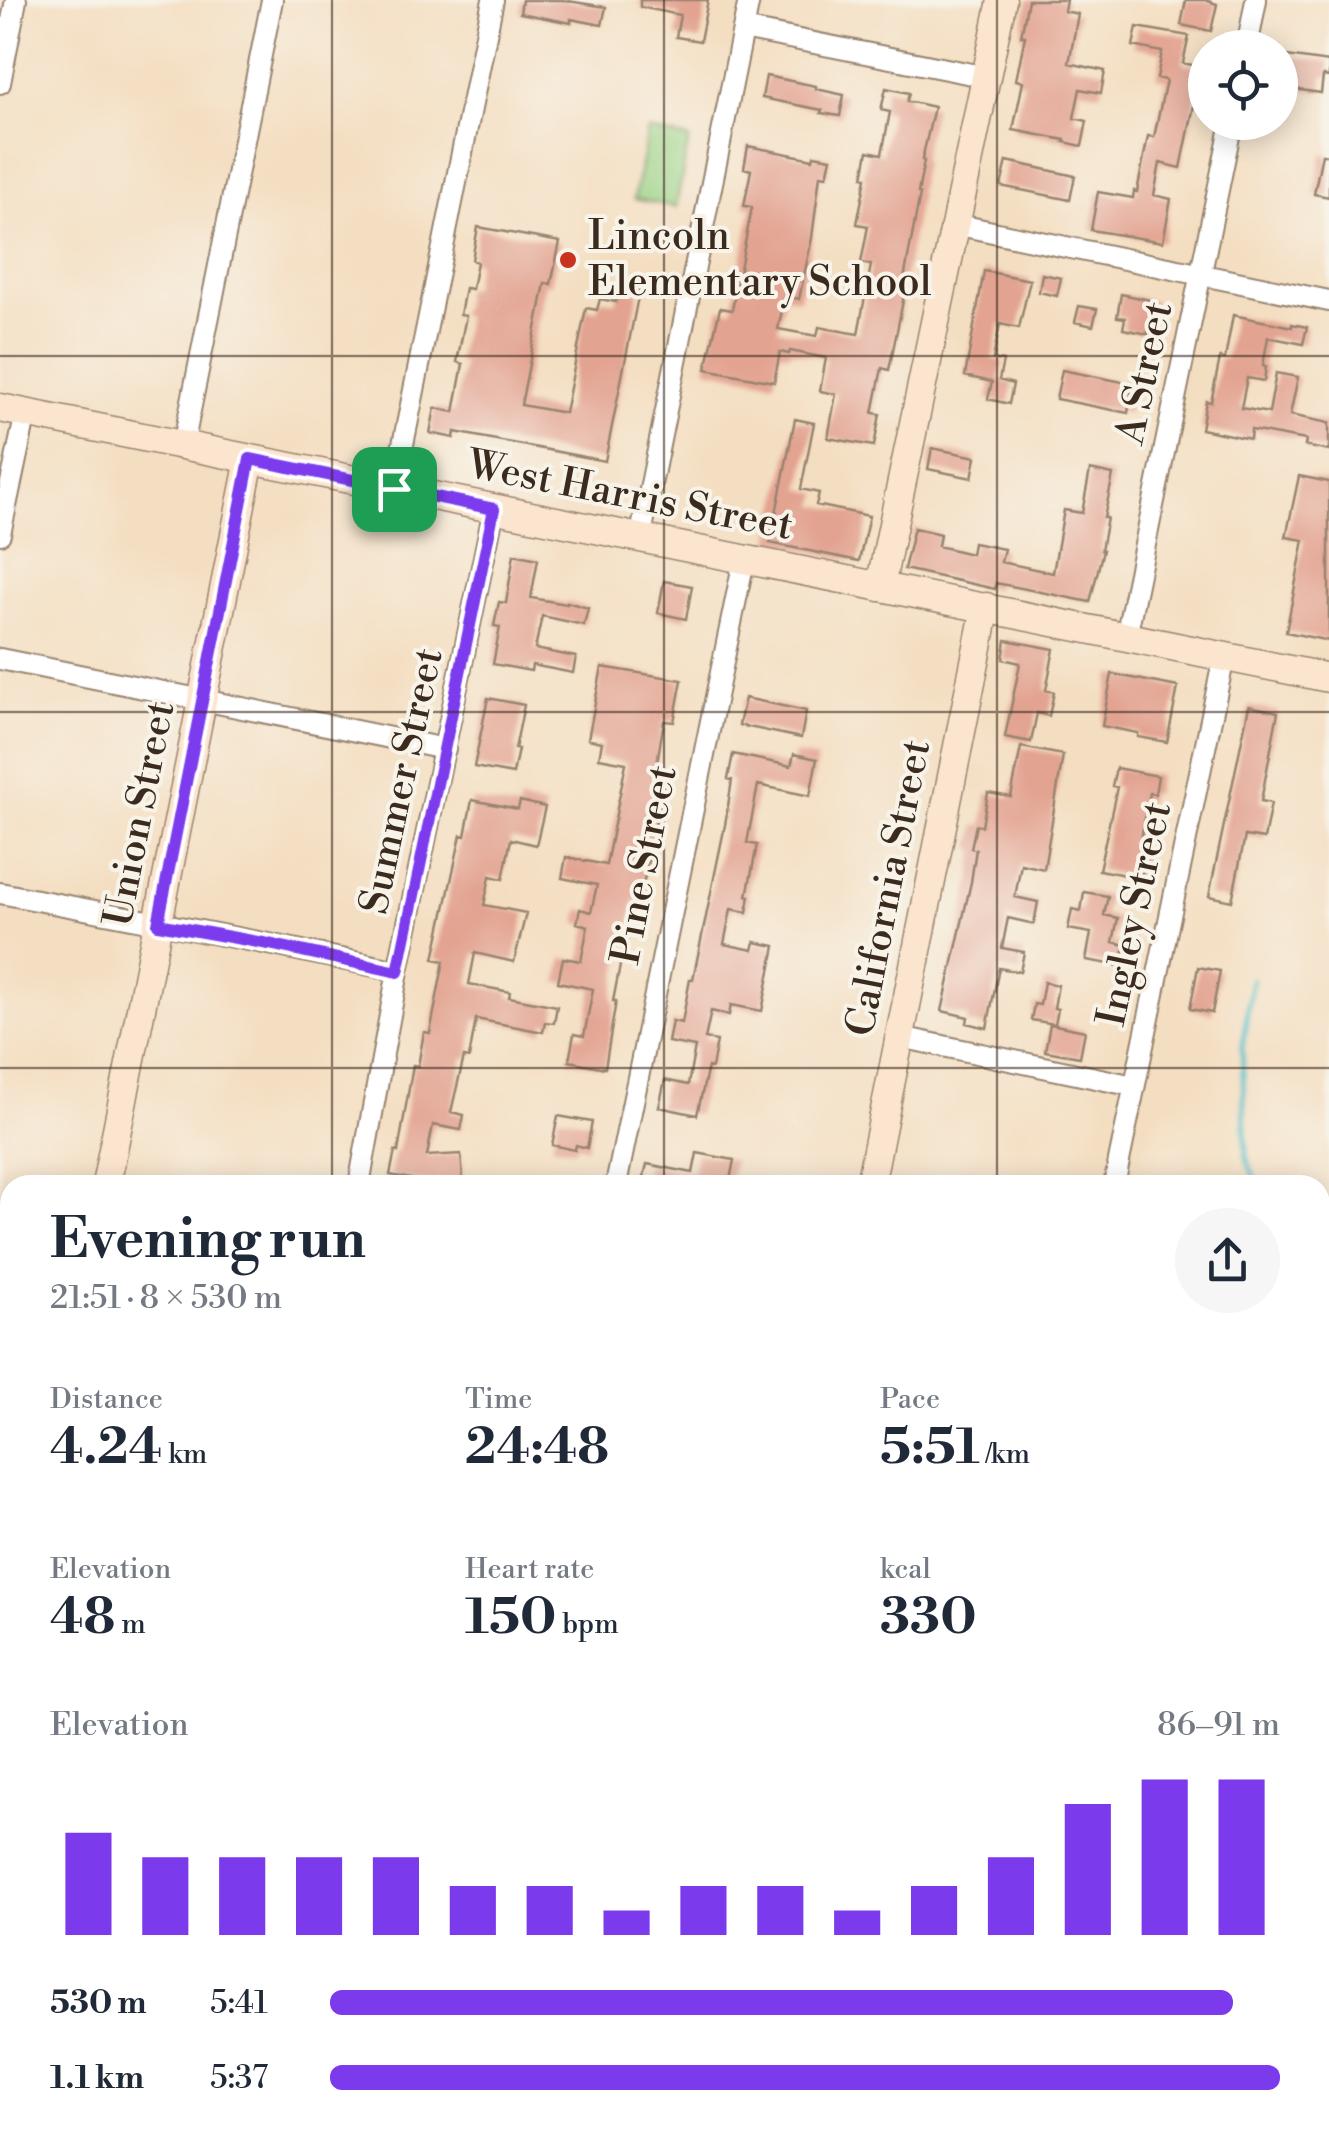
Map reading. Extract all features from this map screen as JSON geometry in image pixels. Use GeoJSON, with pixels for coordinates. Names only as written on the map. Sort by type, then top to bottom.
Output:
{"type":"FeatureCollection","features":[{"type":"Feature","properties":{"kind":"street"},"geometry":{"type":"LineString","coordinates":[[0,83],[16,0]]}},
{"type":"Feature","properties":{"kind":"street"},"geometry":{"type":"LineString","coordinates":[[183,446],[272,0]]}},
{"type":"Feature","properties":{"kind":"street"},"geometry":{"type":"LineString","coordinates":[[394,489],[493,0]]}},
{"type":"Feature","properties":{"kind":"street"},"geometry":{"type":"LineString","coordinates":[[640,539],[749,0]]}},
{"type":"Feature","properties":{"kind":"street"},"geometry":{"type":"LineString","coordinates":[[880,587],[1002,0]]}},
{"type":"Feature","properties":{"kind":"street"},"geometry":{"type":"LineString","coordinates":[[1250,30],[1256,0]]}},
{"type":"Feature","properties":{"kind":"street"},"geometry":{"type":"LineString","coordinates":[[743,29],[987,77]]}},
{"type":"Feature","properties":{"kind":"street","name":"A Street"},"geometry":{"type":"LineString","coordinates":[[1126,637],[1228,140]]}},
{"type":"Feature","properties":{"kind":"street"},"geometry":{"type":"LineString","coordinates":[[954,224],[1329,301]]}},
{"type":"Feature","properties":{"kind":"street"},"geometry":{"type":"LineString","coordinates":[[0,534],[13,410]]}},
{"type":"Feature","properties":{"kind":"street","name":"West Harris Street"},"geometry":{"type":"LineString","coordinates":[[13,410],[1329,678]]}},
{"type":"Feature","properties":{"kind":"street","name":"Union Street"},"geometry":{"type":"LineString","coordinates":[[108,1175],[250,459]]}},
{"type":"Feature","properties":{"kind":"street","name":"Summer Street"},"geometry":{"type":"LineString","coordinates":[[361,1175],[398,972],[494,509]]}},
{"type":"Feature","properties":{"kind":"street","name":"Pine Street"},"geometry":{"type":"LineString","coordinates":[[618,1175],[744,560]]}},
{"type":"Feature","properties":{"kind":"street","name":"California Street"},"geometry":{"type":"LineString","coordinates":[[872,1175],[986,607]]}},
{"type":"Feature","properties":{"kind":"street","name":"Ingley Street"},"geometry":{"type":"LineString","coordinates":[[1116,1175],[1224,657]]}},
{"type":"Feature","properties":{"kind":"street"},"geometry":{"type":"LineString","coordinates":[[0,659],[445,749]]}},
{"type":"Feature","properties":{"kind":"street"},"geometry":{"type":"LineString","coordinates":[[0,893],[398,972]]}},
{"type":"Feature","properties":{"kind":"street"},"geometry":{"type":"LineString","coordinates":[[900,1037],[1134,1086]]}},
{"type":"Feature","properties":{"kind":"green space"},"geometry":{"type":"Polygon","coordinates":[[[648,130],[689,139],[676,207],[634,199],[648,130]]]}},
{"type":"Feature","properties":{"kind":"building"},"geometry":{"type":"Polygon","coordinates":[[[522,0],[562,0],[606,7],[602,25],[571,19],[571,23],[520,13],[522,0]]]}},
{"type":"Feature","properties":{"kind":"building"},"geometry":{"type":"Polygon","coordinates":[[[640,0],[708,0],[700,41],[676,37],[680,15],[640,7],[640,0]]]}},
{"type":"Feature","properties":{"kind":"building"},"geometry":{"type":"Polygon","coordinates":[[[1028,0],[1066,0],[1064,11],[1078,14],[1069,63],[1105,71],[1101,93],[1080,89],[1074,118],[1087,121],[1082,146],[1013,130],[1023,82],[1016,80],[1028,0]]]}},
{"type":"Feature","properties":{"kind":"building"},"geometry":{"type":"Polygon","coordinates":[[[1186,0],[1217,4],[1211,30],[1181,25],[1186,0]]]}},
{"type":"Feature","properties":{"kind":"building"},"geometry":{"type":"Polygon","coordinates":[[[1137,27],[1188,36],[1183,63],[1188,64],[1188,134],[1181,168],[1160,163],[1154,195],[1171,199],[1163,242],[1091,230],[1098,192],[1133,198],[1148,136],[1154,137],[1166,80],[1157,78],[1162,52],[1133,46],[1137,27]]]}},
{"type":"Feature","properties":{"kind":"building"},"geometry":{"type":"Polygon","coordinates":[[[1298,58],[1329,62],[1329,77],[1323,76],[1321,93],[1298,90],[1298,58]]]}},
{"type":"Feature","properties":{"kind":"building"},"geometry":{"type":"Polygon","coordinates":[[[766,76],[844,95],[840,116],[762,98],[766,76]]]}},
{"type":"Feature","properties":{"kind":"building"},"geometry":{"type":"Polygon","coordinates":[[[886,88],[909,93],[907,101],[934,107],[922,160],[900,316],[889,370],[882,368],[873,413],[880,414],[874,446],[828,438],[836,394],[820,391],[826,358],[780,352],[774,382],[706,369],[720,308],[732,310],[752,207],[744,206],[751,170],[744,168],[748,146],[813,159],[814,155],[831,158],[827,176],[820,175],[799,299],[785,296],[778,329],[817,336],[819,327],[858,334],[871,265],[861,263],[868,226],[857,224],[868,151],[882,154],[890,112],[881,110],[886,88]]]}},
{"type":"Feature","properties":{"kind":"building"},"geometry":{"type":"Polygon","coordinates":[[[1322,154],[1329,155],[1329,197],[1314,194],[1322,154]]]}},
{"type":"Feature","properties":{"kind":"building"},"geometry":{"type":"Polygon","coordinates":[[[1007,161],[1075,176],[1070,200],[1001,186],[1007,161]]]}},
{"type":"Feature","properties":{"kind":"building"},"geometry":{"type":"Polygon","coordinates":[[[478,227],[560,242],[551,284],[545,283],[521,405],[565,413],[586,308],[597,310],[600,299],[616,302],[619,288],[639,292],[605,461],[455,432],[454,438],[430,433],[435,408],[454,412],[463,364],[457,362],[466,316],[460,315],[465,288],[472,289],[478,227]]]}},
{"type":"Feature","properties":{"kind":"building"},"geometry":{"type":"Polygon","coordinates":[[[984,271],[1030,280],[1019,328],[1000,324],[993,359],[1003,361],[999,380],[1013,384],[1009,404],[988,399],[992,382],[965,376],[984,271]]]}},
{"type":"Feature","properties":{"kind":"building"},"geometry":{"type":"Polygon","coordinates":[[[1042,274],[1061,278],[1057,296],[1039,292],[1042,274]]]}},
{"type":"Feature","properties":{"kind":"building"},"geometry":{"type":"Polygon","coordinates":[[[1121,294],[1155,301],[1148,334],[1123,329],[1125,318],[1117,317],[1121,294]]]}},
{"type":"Feature","properties":{"kind":"building"},"geometry":{"type":"Polygon","coordinates":[[[1079,306],[1097,309],[1093,326],[1075,322],[1079,306]]]}},
{"type":"Feature","properties":{"kind":"building"},"geometry":{"type":"Polygon","coordinates":[[[1233,315],[1307,327],[1303,344],[1268,337],[1264,381],[1247,378],[1241,408],[1269,413],[1276,373],[1298,377],[1290,415],[1329,423],[1329,451],[1305,446],[1306,440],[1251,430],[1250,439],[1201,429],[1220,358],[1225,359],[1233,315]]]}},
{"type":"Feature","properties":{"kind":"building"},"geometry":{"type":"Polygon","coordinates":[[[1062,370],[1133,384],[1128,413],[1056,399],[1062,370]]]}},
{"type":"Feature","properties":{"kind":"building"},"geometry":{"type":"Polygon","coordinates":[[[795,419],[814,423],[801,489],[819,493],[816,505],[869,516],[859,561],[770,543],[795,419]]]}},
{"type":"Feature","properties":{"kind":"building"},"geometry":{"type":"Polygon","coordinates":[[[932,448],[976,457],[972,478],[928,469],[932,448]]]}},
{"type":"Feature","properties":{"kind":"building"},"geometry":{"type":"Polygon","coordinates":[[[1090,470],[1113,475],[1104,518],[1103,550],[1090,602],[996,583],[995,589],[904,569],[914,528],[940,534],[938,546],[971,554],[973,543],[1004,549],[1001,562],[1053,573],[1064,510],[1082,513],[1090,470]]]}},
{"type":"Feature","properties":{"kind":"building"},"geometry":{"type":"Polygon","coordinates":[[[1299,476],[1329,482],[1329,641],[1286,632],[1304,540],[1286,537],[1299,476]]]}},
{"type":"Feature","properties":{"kind":"building"},"geometry":{"type":"Polygon","coordinates":[[[514,554],[538,559],[531,598],[588,608],[584,625],[542,616],[535,649],[576,657],[573,673],[532,665],[531,671],[493,664],[500,627],[494,626],[499,602],[506,603],[514,554]]]}},
{"type":"Feature","properties":{"kind":"building"},"geometry":{"type":"Polygon","coordinates":[[[664,581],[692,586],[686,619],[658,613],[664,581]]]}},
{"type":"Feature","properties":{"kind":"building"},"geometry":{"type":"Polygon","coordinates":[[[1006,640],[1054,649],[1046,690],[1054,692],[1049,716],[1037,713],[1031,742],[1005,737],[1020,663],[1003,659],[1006,640]]]}},
{"type":"Feature","properties":{"kind":"building"},"geometry":{"type":"Polygon","coordinates":[[[602,667],[682,680],[674,722],[664,721],[655,774],[665,776],[640,900],[635,899],[624,945],[605,1068],[569,1061],[574,1034],[584,1036],[593,989],[558,982],[563,958],[581,961],[588,926],[577,923],[580,909],[591,912],[597,885],[562,878],[566,857],[606,865],[626,763],[599,758],[602,742],[588,739],[602,667]]]}},
{"type":"Feature","properties":{"kind":"building"},"geometry":{"type":"Polygon","coordinates":[[[1112,674],[1178,687],[1167,742],[1102,726],[1112,674]]]}},
{"type":"Feature","properties":{"kind":"building"},"geometry":{"type":"Polygon","coordinates":[[[488,698],[524,705],[513,774],[474,767],[488,698]]]}},
{"type":"Feature","properties":{"kind":"building"},"geometry":{"type":"Polygon","coordinates":[[[745,698],[806,711],[801,738],[739,725],[745,698]]]}},
{"type":"Feature","properties":{"kind":"building"},"geometry":{"type":"Polygon","coordinates":[[[1249,706],[1278,712],[1261,801],[1271,803],[1264,839],[1245,836],[1232,901],[1209,896],[1249,706]]]}},
{"type":"Feature","properties":{"kind":"building"},"geometry":{"type":"Polygon","coordinates":[[[1021,747],[1063,755],[1044,869],[1021,864],[1015,897],[1038,902],[1034,924],[1008,918],[1002,948],[1024,952],[1020,972],[999,968],[987,1028],[967,1023],[968,1017],[942,1011],[971,882],[976,825],[982,826],[988,793],[1011,797],[1021,747]]]}},
{"type":"Feature","properties":{"kind":"building"},"geometry":{"type":"Polygon","coordinates":[[[733,754],[791,766],[794,754],[817,759],[810,796],[758,785],[747,843],[757,845],[747,912],[731,909],[724,944],[753,950],[755,942],[775,946],[762,1011],[731,1005],[729,1015],[711,1011],[705,1039],[717,1041],[697,1115],[659,1107],[665,1080],[688,1085],[695,1047],[668,1042],[672,1021],[682,1023],[693,979],[725,825],[733,754]]]}},
{"type":"Feature","properties":{"kind":"building"},"geometry":{"type":"Polygon","coordinates":[[[1116,768],[1158,776],[1155,794],[1150,793],[1139,849],[1146,850],[1141,878],[1099,870],[1117,787],[1112,786],[1116,768]]]}},
{"type":"Feature","properties":{"kind":"building"},"geometry":{"type":"Polygon","coordinates":[[[472,800],[518,809],[520,801],[545,807],[536,845],[511,839],[503,879],[490,876],[484,905],[526,913],[514,962],[475,953],[469,984],[557,1006],[554,1023],[545,1022],[543,1032],[476,1019],[469,1058],[464,1057],[451,1112],[464,1115],[461,1130],[433,1125],[427,1156],[461,1154],[463,1175],[390,1175],[395,1151],[398,1152],[413,1065],[418,1066],[424,1032],[430,1033],[444,961],[434,959],[461,835],[465,836],[472,800]]]}},
{"type":"Feature","properties":{"kind":"building"},"geometry":{"type":"Polygon","coordinates":[[[1084,892],[1108,896],[1104,915],[1118,918],[1113,942],[1125,945],[1121,966],[1086,960],[1091,933],[1068,929],[1072,909],[1081,911],[1084,892]]]}},
{"type":"Feature","properties":{"kind":"building"},"geometry":{"type":"Polygon","coordinates":[[[1198,967],[1220,971],[1212,1013],[1190,1009],[1198,967]]]}},
{"type":"Feature","properties":{"kind":"building"},"geometry":{"type":"Polygon","coordinates":[[[1044,982],[1058,985],[1055,1024],[1031,1020],[1034,1004],[1040,1005],[1044,982]]]}},
{"type":"Feature","properties":{"kind":"building"},"geometry":{"type":"Polygon","coordinates":[[[1050,1024],[1085,1031],[1080,1057],[1045,1051],[1050,1024]]]}},
{"type":"Feature","properties":{"kind":"building"},"geometry":{"type":"Polygon","coordinates":[[[558,1116],[592,1122],[587,1148],[576,1145],[575,1150],[552,1145],[558,1116]]]}},
{"type":"Feature","properties":{"kind":"building"},"geometry":{"type":"Polygon","coordinates":[[[697,1153],[734,1160],[731,1175],[644,1175],[647,1164],[693,1173],[697,1153]]]}},
{"type":"Feature","properties":{"kind":"waterway"},"geometry":{"type":"LineString","coordinates":[[1252,979],[1242,1048],[1246,1157],[1254,1175]]}},
{"type":"Feature","properties":{"kind":"place","name":"Lincoln Elementary School"},"geometry":{"type":"Point","coordinates":[568,260]}},
{"type":"Feature","properties":{"kind":"route"},"geometry":{"type":"LineString","coordinates":[[250,459],[394,489],[494,509],[398,972],[158,924],[250,459]]}}]}
